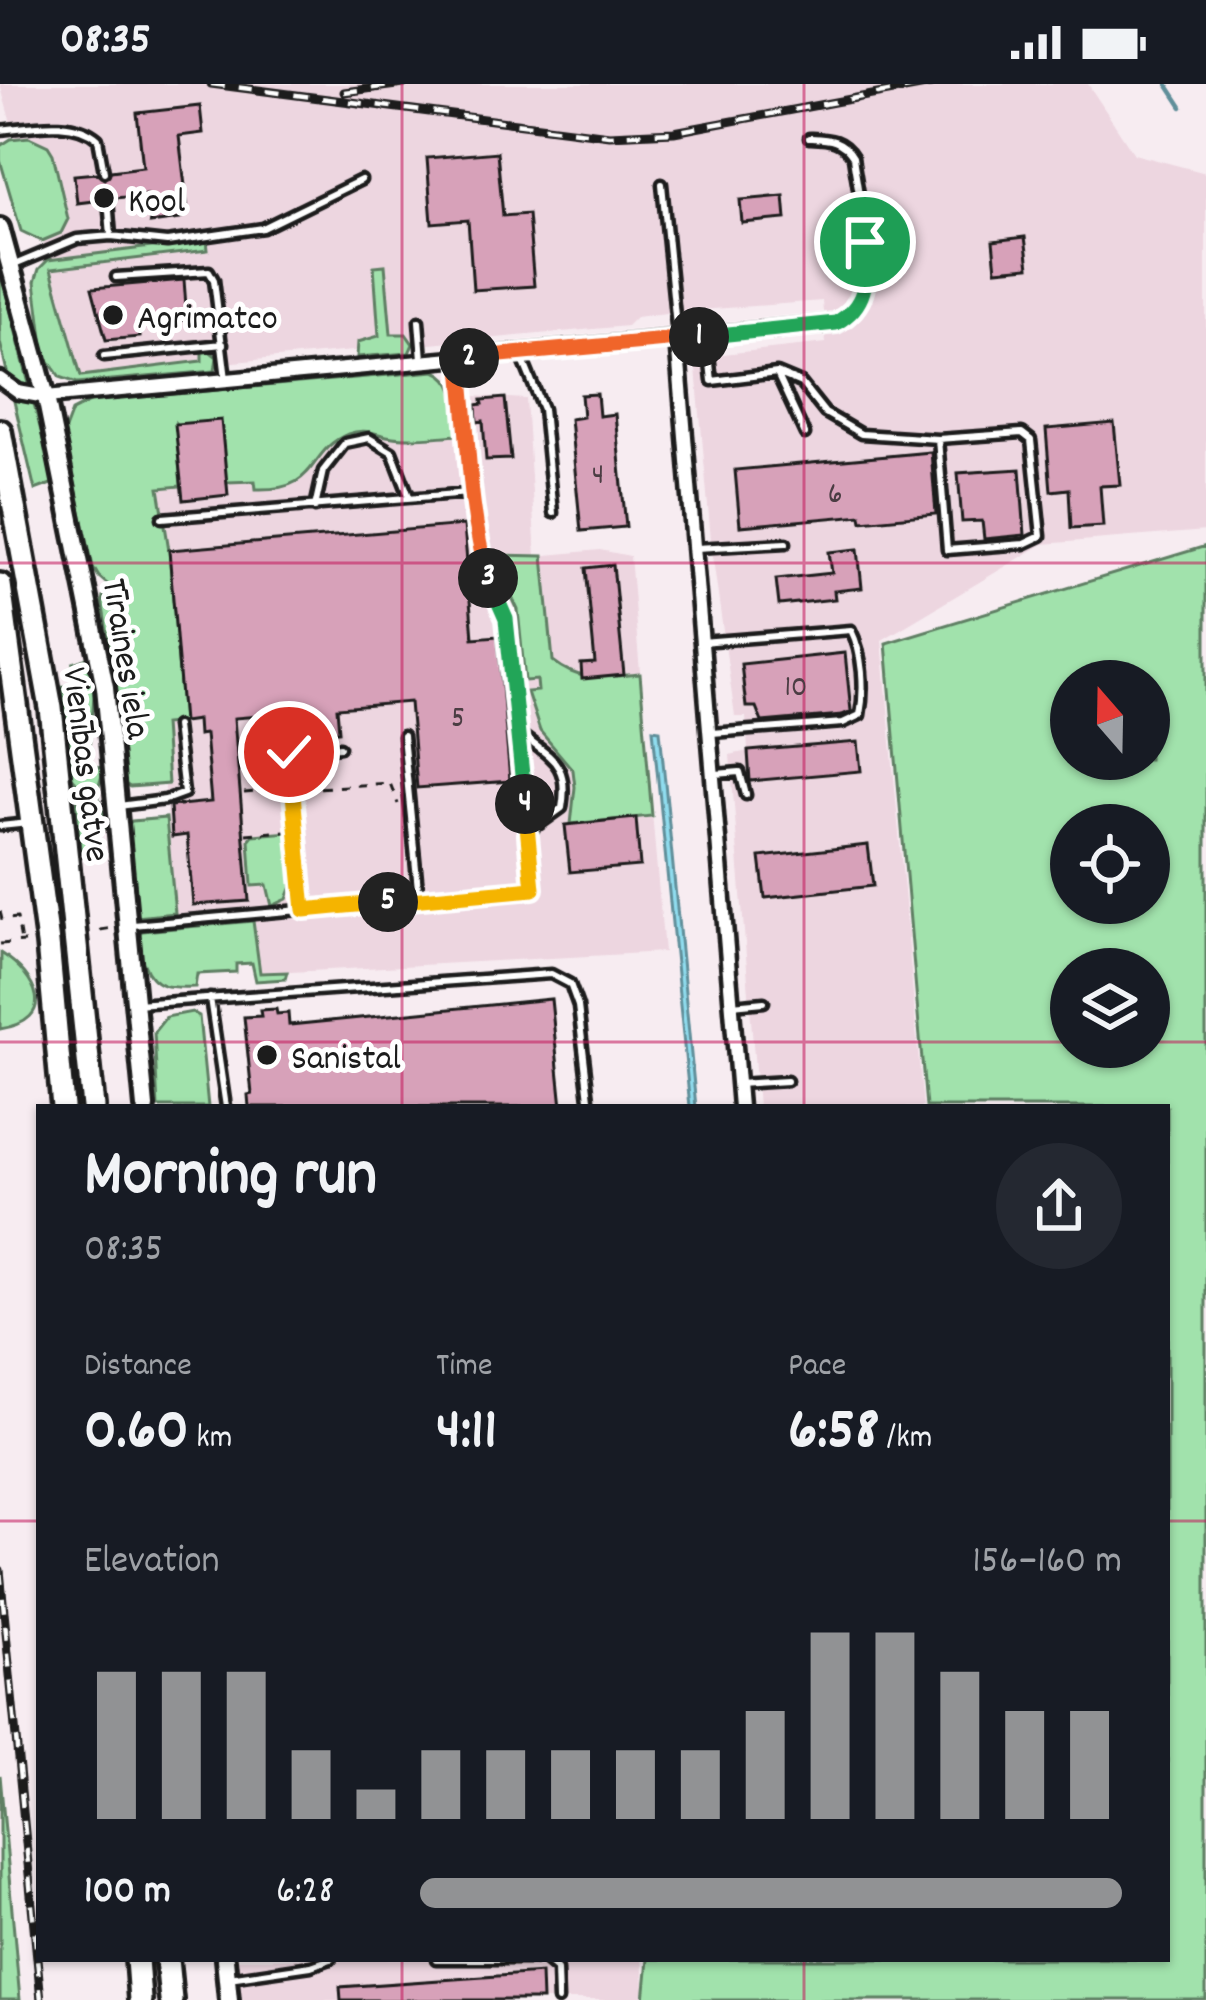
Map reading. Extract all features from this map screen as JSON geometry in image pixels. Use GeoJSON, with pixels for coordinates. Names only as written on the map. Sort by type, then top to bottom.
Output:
{"type":"FeatureCollection","features":[{"type":"Feature","properties":{"kind":"highway","name":"Vienības gatve"},"geometry":{"type":"LineString","coordinates":[[0,431],[51,708],[93,1104]]}},
{"type":"Feature","properties":{"kind":"highway","name":"Vienības gatve"},"geometry":{"type":"LineString","coordinates":[[0,585],[33,823],[63,1104]]}},
{"type":"Feature","properties":{"kind":"highway"},"geometry":{"type":"LineString","coordinates":[[137,1962],[140,2000]]}},
{"type":"Feature","properties":{"kind":"highway"},"geometry":{"type":"LineString","coordinates":[[167,1962],[170,2000]]}},
{"type":"Feature","properties":{"kind":"street","name":"Tīraines iela"},"geometry":{"type":"LineString","coordinates":[[0,228],[46,397],[105,687],[120,927],[145,1104]]}},
{"type":"Feature","properties":{"kind":"street"},"geometry":{"type":"LineString","coordinates":[[0,379],[18,392],[46,397],[836,323]]}},
{"type":"Feature","properties":{"kind":"street"},"geometry":{"type":"LineString","coordinates":[[677,339],[740,1104]]}},
{"type":"Feature","properties":{"kind":"street"},"geometry":{"type":"LineString","coordinates":[[225,1962],[229,2000]]}},
{"type":"Feature","properties":{"kind":"lane"},"geometry":{"type":"LineString","coordinates":[[0,130],[55,124],[89,132],[98,139],[104,172]]}},
{"type":"Feature","properties":{"kind":"lane"},"geometry":{"type":"LineString","coordinates":[[809,139],[845,145],[853,157],[865,295],[836,323]]}},
{"type":"Feature","properties":{"kind":"lane"},"geometry":{"type":"LineString","coordinates":[[11,267],[77,239],[111,236],[167,242],[263,228],[361,180]]}},
{"type":"Feature","properties":{"kind":"lane"},"geometry":{"type":"LineString","coordinates":[[662,184],[677,339]]}},
{"type":"Feature","properties":{"kind":"lane"},"geometry":{"type":"LineString","coordinates":[[108,199],[111,236]]}},
{"type":"Feature","properties":{"kind":"lane"},"geometry":{"type":"LineString","coordinates":[[116,278],[209,271],[214,277],[226,380]]}},
{"type":"Feature","properties":{"kind":"lane"},"geometry":{"type":"LineString","coordinates":[[419,321],[423,362]]}},
{"type":"Feature","properties":{"kind":"lane"},"geometry":{"type":"LineString","coordinates":[[707,336],[712,381],[777,373],[801,383],[825,413],[861,434],[938,439],[1022,433],[1030,440],[1041,536],[1024,544],[947,550],[938,439]]}},
{"type":"Feature","properties":{"kind":"lane"},"geometry":{"type":"LineString","coordinates":[[104,356],[223,344]]}},
{"type":"Feature","properties":{"kind":"lane"},"geometry":{"type":"LineString","coordinates":[[520,353],[543,409],[554,513]]}},
{"type":"Feature","properties":{"kind":"lane"},"geometry":{"type":"LineString","coordinates":[[120,927],[533,889],[506,619],[486,575],[469,493],[469,429],[460,359]]}},
{"type":"Feature","properties":{"kind":"lane"},"geometry":{"type":"LineString","coordinates":[[777,373],[805,434]]}},
{"type":"Feature","properties":{"kind":"lane"},"geometry":{"type":"LineString","coordinates":[[315,507],[323,471],[345,443],[369,438],[392,452],[410,498]]}},
{"type":"Feature","properties":{"kind":"lane"},"geometry":{"type":"LineString","coordinates":[[163,518],[469,493]]}},
{"type":"Feature","properties":{"kind":"lane"},"geometry":{"type":"LineString","coordinates":[[693,548],[786,543]]}},
{"type":"Feature","properties":{"kind":"lane"},"geometry":{"type":"LineString","coordinates":[[701,642],[850,630],[857,642],[864,698],[860,715],[843,723],[709,734]]}},
{"type":"Feature","properties":{"kind":"lane"},"geometry":{"type":"LineString","coordinates":[[116,806],[184,793],[176,726]]}},
{"type":"Feature","properties":{"kind":"lane"},"geometry":{"type":"LineString","coordinates":[[517,731],[560,765],[566,782],[562,808],[527,833]]}},
{"type":"Feature","properties":{"kind":"lane"},"geometry":{"type":"LineString","coordinates":[[403,736],[419,899]]}},
{"type":"Feature","properties":{"kind":"lane"},"geometry":{"type":"LineString","coordinates":[[304,910],[289,752],[340,747]]}},
{"type":"Feature","properties":{"kind":"lane"},"geometry":{"type":"LineString","coordinates":[[712,774],[740,772],[746,795]]}},
{"type":"Feature","properties":{"kind":"lane"},"geometry":{"type":"LineString","coordinates":[[0,826],[33,823]]}},
{"type":"Feature","properties":{"kind":"lane"},"geometry":{"type":"LineString","coordinates":[[134,1004],[551,974],[570,984],[578,1006],[589,1099]]}},
{"type":"Feature","properties":{"kind":"lane"},"geometry":{"type":"LineString","coordinates":[[210,998],[226,1104]]}},
{"type":"Feature","properties":{"kind":"lane"},"geometry":{"type":"LineString","coordinates":[[732,1005],[764,1002]]}},
{"type":"Feature","properties":{"kind":"lane"},"geometry":{"type":"LineString","coordinates":[[738,1084],[787,1081]]}},
{"type":"Feature","properties":{"kind":"lane"},"geometry":{"type":"LineString","coordinates":[[250,1962],[251,1975]]}},
{"type":"Feature","properties":{"kind":"lane"},"geometry":{"type":"LineString","coordinates":[[227,1978],[322,1962]]}},
{"type":"Feature","properties":{"kind":"lane"},"geometry":{"type":"LineString","coordinates":[[545,1962],[557,1970],[558,2000]]}},
{"type":"Feature","properties":{"kind":"path"},"geometry":{"type":"LineString","coordinates":[[244,793],[390,783],[402,817]]}},
{"type":"Feature","properties":{"kind":"path"},"geometry":{"type":"LineString","coordinates":[[246,834],[296,830]]}},
{"type":"Feature","properties":{"kind":"path"},"geometry":{"type":"LineString","coordinates":[[0,912],[2,920],[17,918],[23,942],[0,944]]}},
{"type":"Feature","properties":{"kind":"path"},"geometry":{"type":"LineString","coordinates":[[100,930],[120,927]]}},
{"type":"Feature","properties":{"kind":"shaded area"},"geometry":{"type":"Polygon","coordinates":[[[0,84],[1088,84],[1134,154],[1206,173],[1206,531],[1043,544],[882,640],[923,1104],[758,1104],[730,755],[748,751],[746,717],[735,717],[712,552],[695,357],[826,343],[822,301],[673,312],[636,317],[627,326],[81,376],[0,84]]]}},
{"type":"Feature","properties":{"kind":"shaded area"},"geometry":{"type":"Polygon","coordinates":[[[474,396],[526,399],[536,556],[600,550],[630,556],[664,952],[254,974],[253,960],[179,964],[153,637],[93,423],[476,429],[474,396]]]}},
{"type":"Feature","properties":{"kind":"shaded area"},"geometry":{"type":"Polygon","coordinates":[[[235,1962],[642,1962],[645,2000],[239,2000],[235,1962]]]}},
{"type":"Feature","properties":{"kind":"green space"},"geometry":{"type":"Polygon","coordinates":[[[29,137],[48,146],[53,154],[68,219],[61,233],[42,241],[21,231],[0,160],[0,146],[29,137]]]}},
{"type":"Feature","properties":{"kind":"green space"},"geometry":{"type":"Polygon","coordinates":[[[207,240],[208,250],[51,269],[81,376],[202,361],[202,350],[207,349],[217,357],[215,371],[77,383],[60,377],[44,354],[35,282],[48,260],[207,240]]]}},
{"type":"Feature","properties":{"kind":"green space"},"geometry":{"type":"Polygon","coordinates":[[[385,265],[391,334],[406,334],[413,344],[409,353],[357,357],[358,342],[379,336],[374,266],[385,265]]]}},
{"type":"Feature","properties":{"kind":"green space"},"geometry":{"type":"Polygon","coordinates":[[[0,269],[54,483],[35,490],[0,342],[0,269]]]}},
{"type":"Feature","properties":{"kind":"green space"},"geometry":{"type":"Polygon","coordinates":[[[435,371],[453,390],[459,435],[409,438],[354,432],[334,442],[302,477],[277,488],[256,489],[255,481],[227,482],[176,424],[181,486],[159,488],[169,550],[183,722],[164,724],[168,784],[130,787],[123,783],[118,701],[102,601],[103,597],[123,598],[93,567],[64,432],[72,411],[92,401],[435,371]]]}},
{"type":"Feature","properties":{"kind":"green space"},"geometry":{"type":"Polygon","coordinates":[[[1206,546],[1206,2000],[644,2000],[648,1962],[1170,1962],[1170,1104],[926,1104],[886,643],[1206,546]]]}},
{"type":"Feature","properties":{"kind":"green space"},"geometry":{"type":"Polygon","coordinates":[[[492,555],[543,556],[553,661],[583,676],[640,674],[652,816],[571,824],[573,770],[540,731],[527,692],[538,691],[537,680],[525,681],[518,610],[492,555]]]}},
{"type":"Feature","properties":{"kind":"green space"},"geometry":{"type":"Polygon","coordinates":[[[87,658],[94,684],[91,765],[104,769],[97,792],[107,827],[95,831],[100,841],[91,852],[80,849],[76,803],[84,791],[70,775],[68,723],[60,715],[63,696],[59,686],[85,688],[84,679],[72,676],[73,663],[87,658]]]}},
{"type":"Feature","properties":{"kind":"green space"},"geometry":{"type":"Polygon","coordinates":[[[166,818],[175,913],[136,917],[127,825],[166,818]]]}},
{"type":"Feature","properties":{"kind":"green space"},"geometry":{"type":"Polygon","coordinates":[[[289,832],[294,881],[287,899],[272,906],[267,885],[252,886],[249,840],[253,835],[289,832]]]}},
{"type":"Feature","properties":{"kind":"green space"},"geometry":{"type":"Polygon","coordinates":[[[253,921],[260,973],[287,972],[285,979],[256,981],[252,963],[236,964],[236,972],[197,974],[195,987],[171,987],[158,983],[140,964],[137,935],[142,931],[253,921]]]}},
{"type":"Feature","properties":{"kind":"green space"},"geometry":{"type":"Polygon","coordinates":[[[1,953],[32,985],[36,1007],[30,1017],[0,1029],[1,953]]]}},
{"type":"Feature","properties":{"kind":"green space"},"geometry":{"type":"Polygon","coordinates":[[[192,1012],[199,1016],[208,1104],[158,1104],[154,1032],[166,1017],[192,1012]]]}},
{"type":"Feature","properties":{"kind":"green space"},"geometry":{"type":"Polygon","coordinates":[[[0,1775],[20,2000],[0,2000],[0,1775]]]}},
{"type":"Feature","properties":{"kind":"water"},"geometry":{"type":"Polygon","coordinates":[[[653,729],[660,730],[696,1104],[690,1104],[653,729]]]}},
{"type":"Feature","properties":{"kind":"building"},"geometry":{"type":"Polygon","coordinates":[[[200,106],[203,133],[179,136],[188,211],[180,219],[150,223],[147,195],[115,198],[106,192],[101,200],[77,203],[74,175],[96,173],[104,179],[111,171],[143,167],[137,113],[200,106]]]}},
{"type":"Feature","properties":{"kind":"building"},"geometry":{"type":"Polygon","coordinates":[[[497,152],[503,216],[528,214],[534,286],[473,290],[468,220],[432,223],[427,158],[497,152]]]}},
{"type":"Feature","properties":{"kind":"building"},"geometry":{"type":"Polygon","coordinates":[[[784,196],[786,219],[742,223],[740,200],[784,196]]]}},
{"type":"Feature","properties":{"kind":"building"},"geometry":{"type":"Polygon","coordinates":[[[1025,237],[1029,267],[996,270],[993,241],[1025,237]]]}},
{"type":"Feature","properties":{"kind":"building"},"geometry":{"type":"Polygon","coordinates":[[[184,280],[187,320],[139,324],[140,337],[106,340],[92,288],[184,280]]]}},
{"type":"Feature","properties":{"kind":"building"},"geometry":{"type":"Polygon","coordinates":[[[597,394],[599,416],[615,414],[626,527],[581,531],[570,419],[583,417],[581,395],[597,394]]]}},
{"type":"Feature","properties":{"kind":"building"},"geometry":{"type":"Polygon","coordinates":[[[505,398],[511,459],[486,460],[483,421],[477,422],[476,405],[505,398]]]}},
{"type":"Feature","properties":{"kind":"building"},"geometry":{"type":"Polygon","coordinates":[[[221,420],[228,495],[183,500],[175,424],[221,420]]]}},
{"type":"Feature","properties":{"kind":"building"},"geometry":{"type":"Polygon","coordinates":[[[1114,423],[1120,485],[1100,486],[1103,526],[1071,528],[1069,489],[1051,491],[1046,429],[1114,423]]]}},
{"type":"Feature","properties":{"kind":"building"},"geometry":{"type":"Polygon","coordinates":[[[931,452],[936,514],[740,526],[735,470],[931,452]]]}},
{"type":"Feature","properties":{"kind":"building"},"geometry":{"type":"Polygon","coordinates":[[[1020,469],[1025,535],[984,539],[982,521],[962,522],[958,473],[1020,469]]]}},
{"type":"Feature","properties":{"kind":"building"},"geometry":{"type":"Polygon","coordinates":[[[464,525],[473,638],[498,636],[510,781],[417,788],[410,702],[337,708],[339,731],[285,736],[283,714],[234,718],[249,901],[193,905],[187,835],[172,837],[170,806],[211,802],[205,734],[198,735],[197,720],[183,722],[169,550],[464,525]]]}},
{"type":"Feature","properties":{"kind":"building"},"geometry":{"type":"Polygon","coordinates":[[[858,549],[862,588],[834,591],[835,599],[779,605],[776,579],[832,573],[829,552],[858,549]]]}},
{"type":"Feature","properties":{"kind":"building"},"geometry":{"type":"Polygon","coordinates":[[[613,565],[624,675],[582,679],[581,664],[595,663],[586,568],[613,565]]]}},
{"type":"Feature","properties":{"kind":"building"},"geometry":{"type":"Polygon","coordinates":[[[845,653],[851,711],[762,722],[756,707],[746,707],[741,664],[845,653]]]}},
{"type":"Feature","properties":{"kind":"building"},"geometry":{"type":"Polygon","coordinates":[[[858,742],[861,771],[750,781],[748,751],[858,742]]]}},
{"type":"Feature","properties":{"kind":"building"},"geometry":{"type":"Polygon","coordinates":[[[636,818],[640,866],[570,872],[565,825],[636,818]]]}},
{"type":"Feature","properties":{"kind":"building"},"geometry":{"type":"Polygon","coordinates":[[[868,845],[873,886],[765,898],[760,857],[868,845]]]}},
{"type":"Feature","properties":{"kind":"building"},"geometry":{"type":"Polygon","coordinates":[[[551,999],[562,1104],[249,1104],[252,1094],[244,1017],[276,1009],[277,1014],[288,1013],[289,1025],[551,999]]]}},
{"type":"Feature","properties":{"kind":"building"},"geometry":{"type":"Polygon","coordinates":[[[541,1973],[542,2000],[341,2000],[340,1987],[541,1973]]]}},
{"type":"Feature","properties":{"kind":"waterway"},"geometry":{"type":"LineString","coordinates":[[1167,84],[1182,107]]}},
{"type":"Feature","properties":{"kind":"railway"},"geometry":{"type":"LineString","coordinates":[[211,84],[609,135],[674,132],[931,84]]}},
{"type":"Feature","properties":{"kind":"railway"},"geometry":{"type":"LineString","coordinates":[[344,92],[404,84]]}},
{"type":"Feature","properties":{"kind":"railway"},"geometry":{"type":"LineString","coordinates":[[0,1570],[36,1948]]}},
{"type":"Feature","properties":{"kind":"railway"},"geometry":{"type":"LineString","coordinates":[[37,1962],[41,2000]]}},
{"type":"Feature","properties":{"kind":"place","name":"Kool"},"geometry":{"type":"Point","coordinates":[104,198]}},
{"type":"Feature","properties":{"kind":"place","name":"Agrimatco"},"geometry":{"type":"Point","coordinates":[113,315]}},
{"type":"Feature","properties":{"kind":"place","name":"Sanistal"},"geometry":{"type":"Point","coordinates":[267,1055]}},
{"type":"Feature","properties":{"kind":"route"},"geometry":{"type":"LineString","coordinates":[[289,752],[304,910],[533,889],[506,619],[486,575],[469,493],[469,429],[460,359],[836,323],[865,295],[865,242]]}}]}
